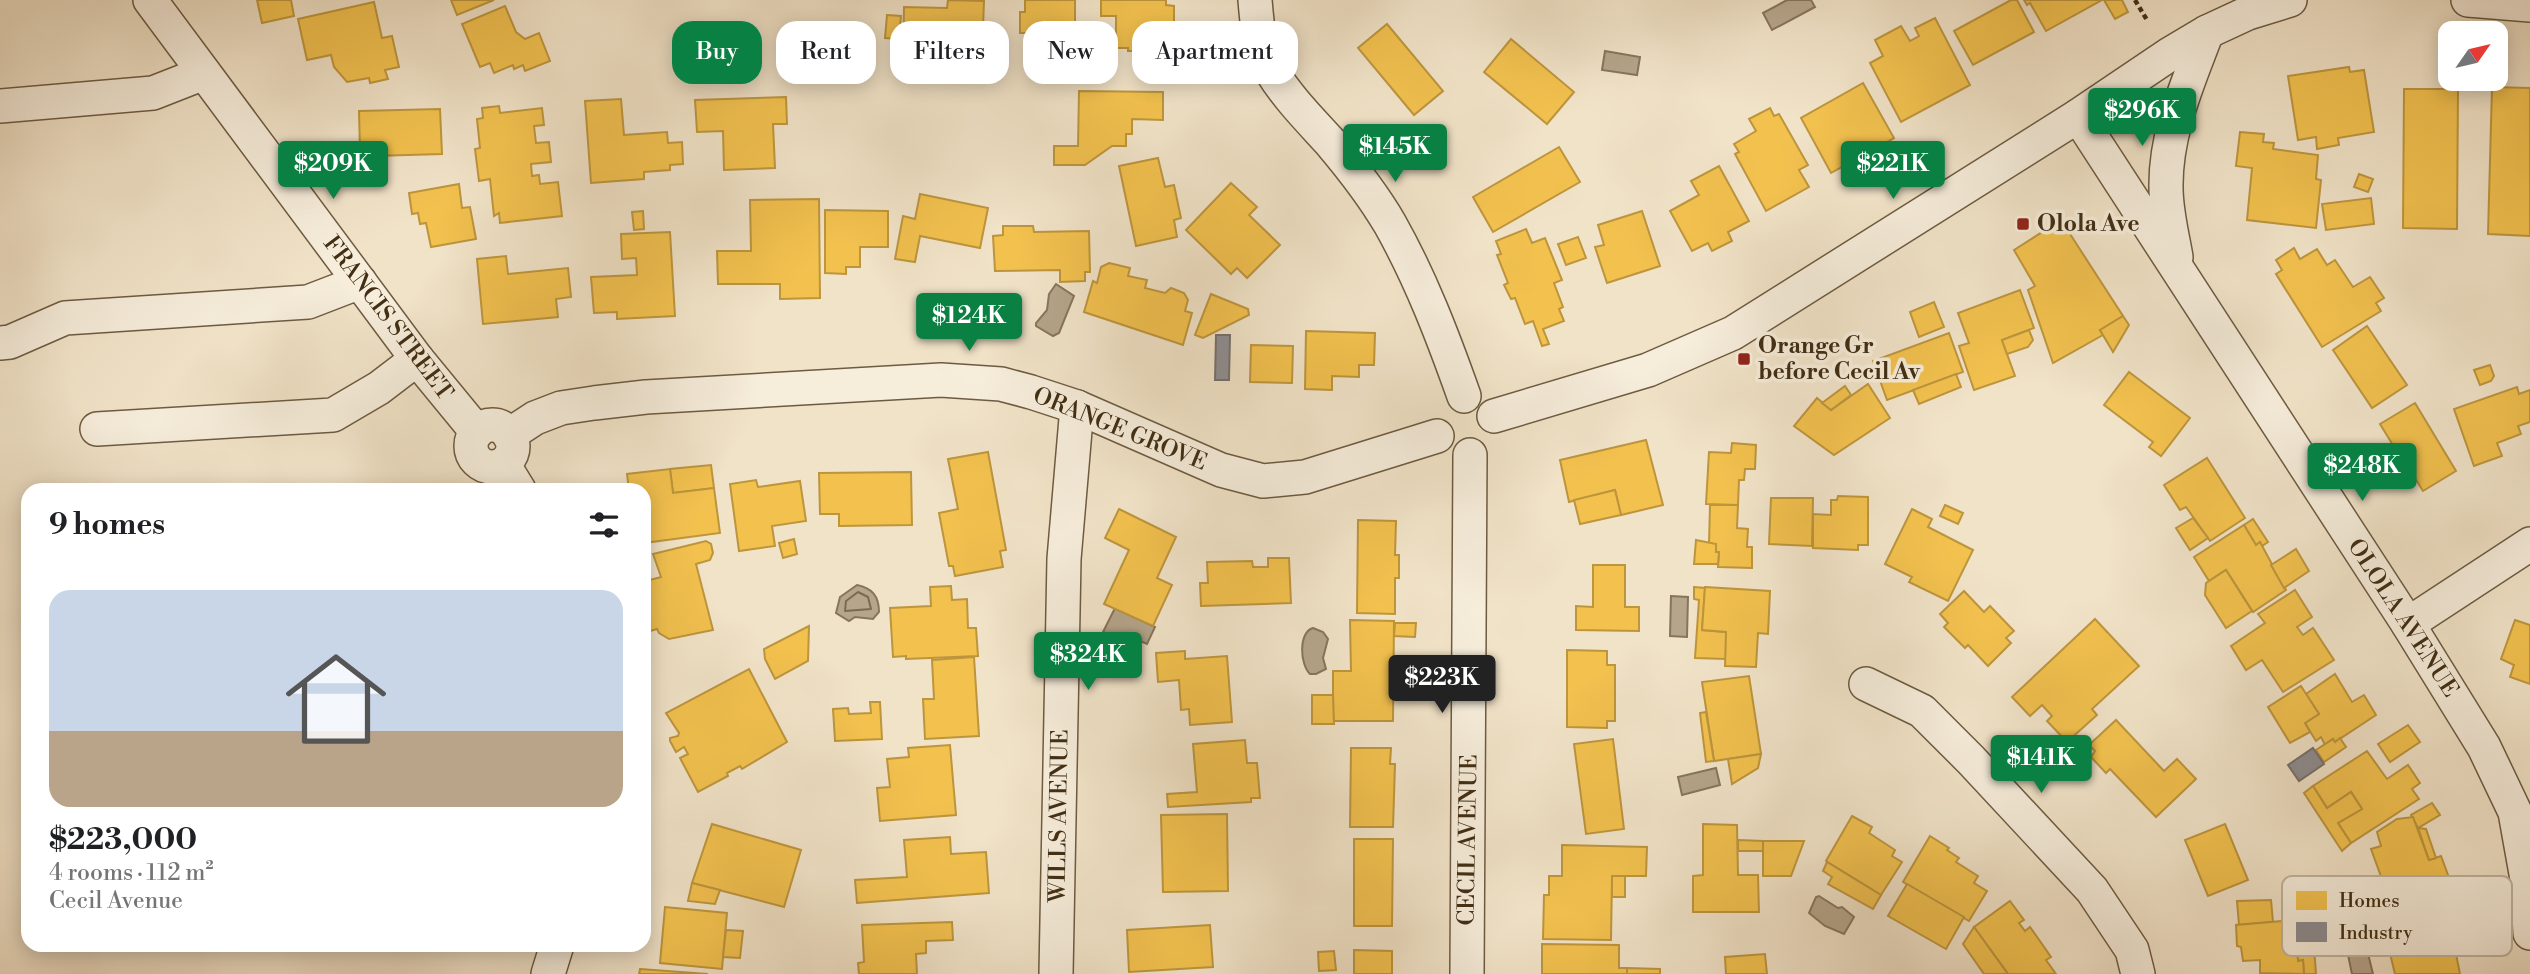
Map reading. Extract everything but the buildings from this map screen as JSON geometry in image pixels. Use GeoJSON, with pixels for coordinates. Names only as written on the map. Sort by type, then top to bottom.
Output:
{"type":"FeatureCollection","features":[{"type":"Feature","properties":{"kind":"street","name":"FRANCIS STREET"},"geometry":{"type":"LineString","coordinates":[[150,0],[417,359],[502,455]]}},
{"type":"Feature","properties":{"kind":"street"},"geometry":{"type":"LineString","coordinates":[[1255,0],[1259,38],[1271,71],[1356,173],[1389,223],[1419,279],[1464,396]]}},
{"type":"Feature","properties":{"kind":"street"},"geometry":{"type":"LineString","coordinates":[[1494,416],[1648,370],[1733,333],[2078,116],[2170,54],[2207,32],[2248,13],[2290,0]]}},
{"type":"Feature","properties":{"kind":"street"},"geometry":{"type":"LineString","coordinates":[[2468,0],[2530,5]]}},
{"type":"Feature","properties":{"kind":"street"},"geometry":{"type":"LineString","coordinates":[[2180,272],[2170,228],[2166,187],[2170,142],[2177,111],[2207,32]]}},
{"type":"Feature","properties":{"kind":"street"},"geometry":{"type":"LineString","coordinates":[[0,106],[153,93],[204,73]]}},
{"type":"Feature","properties":{"kind":"street","name":"OLOLA AVENUE"},"geometry":{"type":"LineString","coordinates":[[2078,116],[2484,747],[2515,811],[2526,878],[2530,933]]}},
{"type":"Feature","properties":{"kind":"street"},"geometry":{"type":"LineString","coordinates":[[0,343],[10,342],[65,318],[308,303],[360,282]]}},
{"type":"Feature","properties":{"kind":"street"},"geometry":{"type":"LineString","coordinates":[[97,429],[333,415],[379,388],[417,359]]}},
{"type":"Feature","properties":{"kind":"street","name":"ORANGE GROVE"},"geometry":{"type":"LineString","coordinates":[[502,455],[535,418],[561,408],[646,397],[941,380],[1001,384],[1077,407],[1221,470],[1263,481],[1305,477],[1437,436]]}},
{"type":"Feature","properties":{"kind":"street"},"geometry":{"type":"LineString","coordinates":[[1464,396],[1483,401],[1494,416],[1495,427],[1488,445],[1470,455],[1450,451],[1437,436],[1435,426],[1440,408],[1455,397],[1464,396]]}},
{"type":"Feature","properties":{"kind":"street","name":"WILLS AVENUE"},"geometry":{"type":"LineString","coordinates":[[1056,974],[1064,559],[1077,407]]}},
{"type":"Feature","properties":{"kind":"street","name":"CECIL AVENUE"},"geometry":{"type":"LineString","coordinates":[[1467,974],[1470,455]]}},
{"type":"Feature","properties":{"kind":"street"},"geometry":{"type":"LineString","coordinates":[[2407,624],[2530,544]]}},
{"type":"Feature","properties":{"kind":"street"},"geometry":{"type":"LineString","coordinates":[[1866,684],[1922,711],[2008,800],[2092,890],[2132,950],[2138,974]]}},
{"type":"Feature","properties":{"kind":"street"},"geometry":{"type":"LineString","coordinates":[[548,974],[555,952]]}},
{"type":"Feature","properties":{"kind":"path"},"geometry":{"type":"LineString","coordinates":[[2135,0],[2147,20]]}},
{"type":"Feature","properties":{"kind":"water"},"geometry":{"type":"Polygon","coordinates":[[[1787,0],[1811,0],[1815,7],[1772,30],[1763,13],[1787,0]]]}},
{"type":"Feature","properties":{"kind":"water"},"geometry":{"type":"Polygon","coordinates":[[[1605,51],[1640,57],[1637,75],[1602,70],[1605,51]]]}},
{"type":"Feature","properties":{"kind":"water"},"geometry":{"type":"Polygon","coordinates":[[[1056,284],[1074,296],[1059,333],[1053,336],[1036,326],[1036,323],[1047,310],[1049,294],[1056,284]]]}},
{"type":"Feature","properties":{"kind":"water"},"geometry":{"type":"Polygon","coordinates":[[[857,585],[871,591],[878,601],[879,612],[873,619],[855,617],[849,621],[836,613],[840,597],[857,585]]]}},
{"type":"Feature","properties":{"kind":"water"},"geometry":{"type":"Polygon","coordinates":[[[1671,596],[1688,597],[1687,637],[1670,636],[1671,596]]]}},
{"type":"Feature","properties":{"kind":"water"},"geometry":{"type":"Polygon","coordinates":[[[1115,608],[1155,627],[1147,644],[1122,633],[1119,639],[1103,632],[1115,608]]]}},
{"type":"Feature","properties":{"kind":"water"},"geometry":{"type":"Polygon","coordinates":[[[1313,628],[1323,632],[1328,639],[1323,658],[1326,669],[1310,674],[1304,664],[1302,649],[1305,636],[1313,628]]]}},
{"type":"Feature","properties":{"kind":"water"},"geometry":{"type":"Polygon","coordinates":[[[1716,768],[1720,785],[1682,795],[1678,777],[1716,768]]]}},
{"type":"Feature","properties":{"kind":"water"},"geometry":{"type":"Polygon","coordinates":[[[1819,896],[1838,908],[1842,907],[1854,917],[1844,934],[1825,926],[1809,913],[1819,896]]]}},
{"type":"Feature","properties":{"kind":"water"},"geometry":{"type":"Polygon","coordinates":[[[2348,956],[2369,956],[2373,974],[2352,974],[2348,956]]]}},
{"type":"Feature","properties":{"kind":"place","name":"Olola Ave"},"geometry":{"type":"Point","coordinates":[2023,224]}},
{"type":"Feature","properties":{"kind":"place","name":"Orange Gr before Cecil Av"},"geometry":{"type":"Point","coordinates":[1744,359]}}]}
